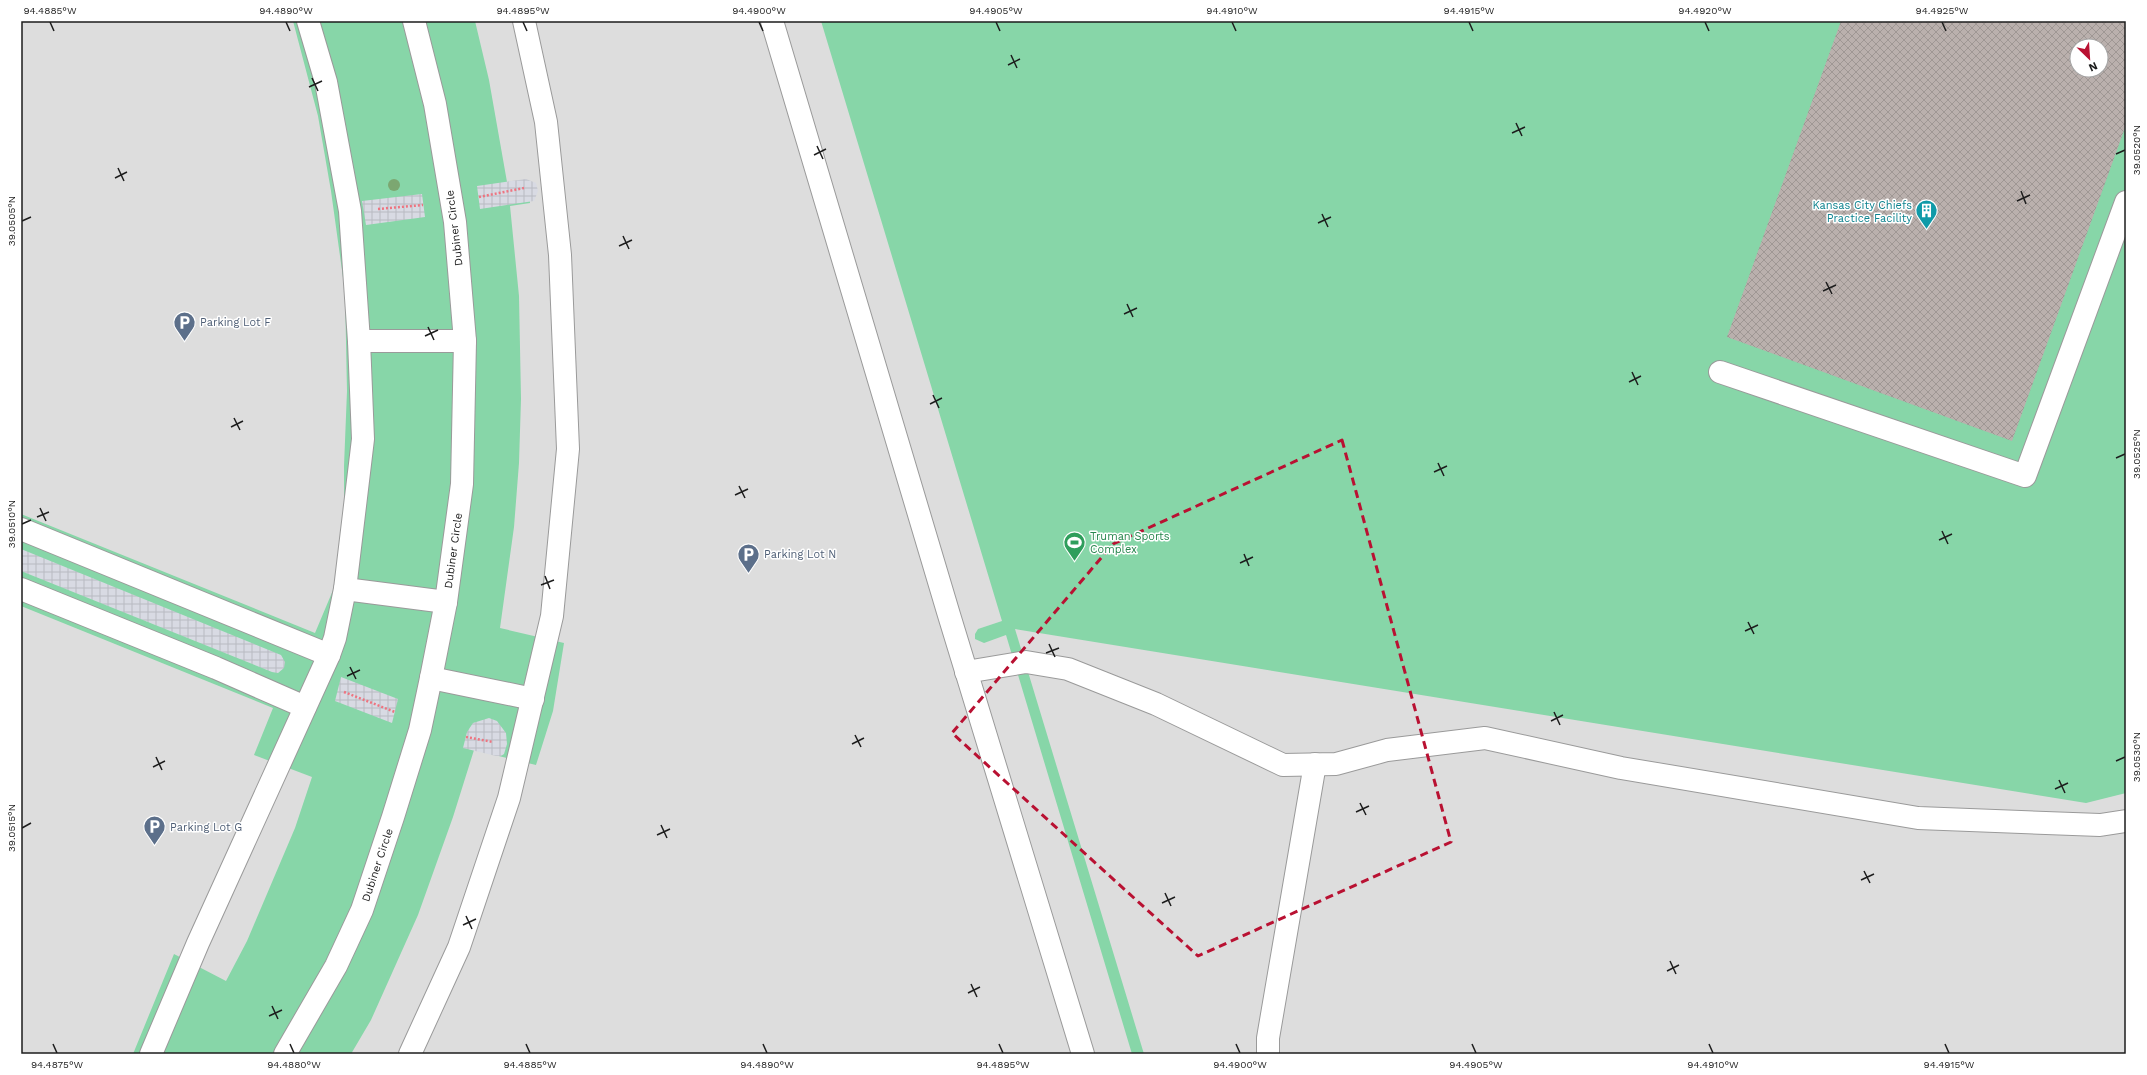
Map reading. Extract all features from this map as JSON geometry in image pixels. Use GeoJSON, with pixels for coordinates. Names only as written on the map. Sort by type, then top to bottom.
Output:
{"type":"FeatureCollection","features":[{"type":"Feature","properties":{"kind":"street"},"geometry":{"type":"LineString","coordinates":[[151,1054],[198,943],[329,655],[335,638],[345,589],[363,440],[359,341],[350,211],[326,82],[308,21]]}},
{"type":"Feature","properties":{"kind":"street","name":"Dubiner Circle"},"geometry":{"type":"LineString","coordinates":[[285,1054],[336,966],[362,910],[393,817],[420,730],[431,678],[446,602],[462,484],[465,341],[454,215],[435,104],[414,21]]}},
{"type":"Feature","properties":{"kind":"street"},"geometry":{"type":"LineString","coordinates":[[410,1054],[460,948],[509,798],[552,616],[568,449],[560,255],[546,122],[524,21]]}},
{"type":"Feature","properties":{"kind":"street"},"geometry":{"type":"LineString","coordinates":[[772,21],[966,672],[1083,1054]]}},
{"type":"Feature","properties":{"kind":"street"},"geometry":{"type":"LineString","coordinates":[[1720,372],[2025,476],[2126,202]]}},
{"type":"Feature","properties":{"kind":"street"},"geometry":{"type":"LineString","coordinates":[[359,341],[465,341]]}},
{"type":"Feature","properties":{"kind":"street"},"geometry":{"type":"LineString","coordinates":[[21,529],[329,655]]}},
{"type":"Feature","properties":{"kind":"street"},"geometry":{"type":"LineString","coordinates":[[21,589],[216,668],[305,707]]}},
{"type":"Feature","properties":{"kind":"street"},"geometry":{"type":"LineString","coordinates":[[345,589],[446,602]]}},
{"type":"Feature","properties":{"kind":"street"},"geometry":{"type":"LineString","coordinates":[[966,672],[1026,662],[1068,669],[1156,704],[1283,765],[1336,764],[1387,750],[1484,738],[1621,768],[1918,818],[2100,825],[2126,821]]}},
{"type":"Feature","properties":{"kind":"street"},"geometry":{"type":"LineString","coordinates":[[431,678],[533,699]]}},
{"type":"Feature","properties":{"kind":"street"},"geometry":{"type":"LineString","coordinates":[[1268,1054],[1268,1038],[1315,764]]}},
{"type":"Feature","properties":{"kind":"path"},"geometry":{"type":"LineString","coordinates":[[479,197],[552,182]]}},
{"type":"Feature","properties":{"kind":"path"},"geometry":{"type":"LineString","coordinates":[[350,211],[423,205]]}},
{"type":"Feature","properties":{"kind":"path"},"geometry":{"type":"LineString","coordinates":[[338,689],[395,712]]}},
{"type":"Feature","properties":{"kind":"highlighted area"},"geometry":{"type":"Polygon","coordinates":[[[1342,440],[1451,842],[1198,956],[952,733],[1113,544],[1342,440]]]}},
{"type":"Feature","properties":{"kind":"green space","name":"Truman Sports Complex"},"geometry":{"type":"Polygon","coordinates":[[[21,21],[2126,21],[2126,1054],[21,1054],[21,21]]]}},
{"type":"Feature","properties":{"kind":"shaded area","name":"Parking Lot F"},"geometry":{"type":"Polygon","coordinates":[[[21,21],[293,21],[318,116],[331,191],[345,292],[347,391],[344,466],[344,564],[315,633],[21,514],[21,21]]]}},
{"type":"Feature","properties":{"kind":"shaded area","name":"Parking Lot N"},"geometry":{"type":"Polygon","coordinates":[[[475,21],[821,21],[1002,621],[978,629],[975,634],[975,639],[984,643],[1006,635],[1132,1054],[351,1054],[371,1020],[418,915],[453,817],[474,750],[536,765],[553,711],[564,643],[500,628],[514,527],[519,463],[521,399],[519,296],[510,206],[530,203],[529,180],[507,182],[489,80],[475,21]]]}},
{"type":"Feature","properties":{"kind":"shaded area"},"geometry":{"type":"Polygon","coordinates":[[[526,179],[536,183],[538,191],[534,201],[480,209],[477,186],[526,179]]]}},
{"type":"Feature","properties":{"kind":"shaded area"},"geometry":{"type":"Polygon","coordinates":[[[422,194],[425,217],[366,225],[362,201],[422,194]]]}},
{"type":"Feature","properties":{"kind":"shaded area"},"geometry":{"type":"Polygon","coordinates":[[[21,549],[281,655],[285,662],[284,668],[278,673],[272,672],[21,571],[21,549]]]}},
{"type":"Feature","properties":{"kind":"shaded area","name":"Parking Lot G"},"geometry":{"type":"Polygon","coordinates":[[[21,606],[273,708],[254,755],[312,777],[295,828],[247,941],[226,981],[174,954],[133,1054],[21,1054],[21,606]]]}},
{"type":"Feature","properties":{"kind":"shaded area"},"geometry":{"type":"Polygon","coordinates":[[[1015,629],[2086,803],[2126,793],[2126,1054],[1144,1054],[1015,629]]]}},
{"type":"Feature","properties":{"kind":"shaded area"},"geometry":{"type":"Polygon","coordinates":[[[341,677],[398,699],[392,723],[335,701],[341,677]]]}},
{"type":"Feature","properties":{"kind":"shaded area"},"geometry":{"type":"Polygon","coordinates":[[[489,718],[497,721],[506,733],[507,744],[504,754],[501,756],[463,748],[467,732],[473,723],[489,718]]]}},
{"type":"Feature","properties":{"kind":"building","name":"Kansas City Chiefs Practice Facility"},"geometry":{"type":"Polygon","coordinates":[[[1841,21],[2126,21],[2126,125],[2012,441],[1727,337],[1841,21]]]}},
{"type":"Feature","properties":{"kind":"place","name":"Kansas City Chiefs Practice Facility"},"geometry":{"type":"Point","coordinates":[1927,230]}},
{"type":"Feature","properties":{"kind":"place","name":"Parking Lot F"},"geometry":{"type":"Point","coordinates":[184,342]}},
{"type":"Feature","properties":{"kind":"place","name":"Truman Sports Complex"},"geometry":{"type":"Point","coordinates":[1074,562]}},
{"type":"Feature","properties":{"kind":"place","name":"Parking Lot N"},"geometry":{"type":"Point","coordinates":[748,574]}},
{"type":"Feature","properties":{"kind":"place","name":"Parking Lot G"},"geometry":{"type":"Point","coordinates":[154,846]}}]}
